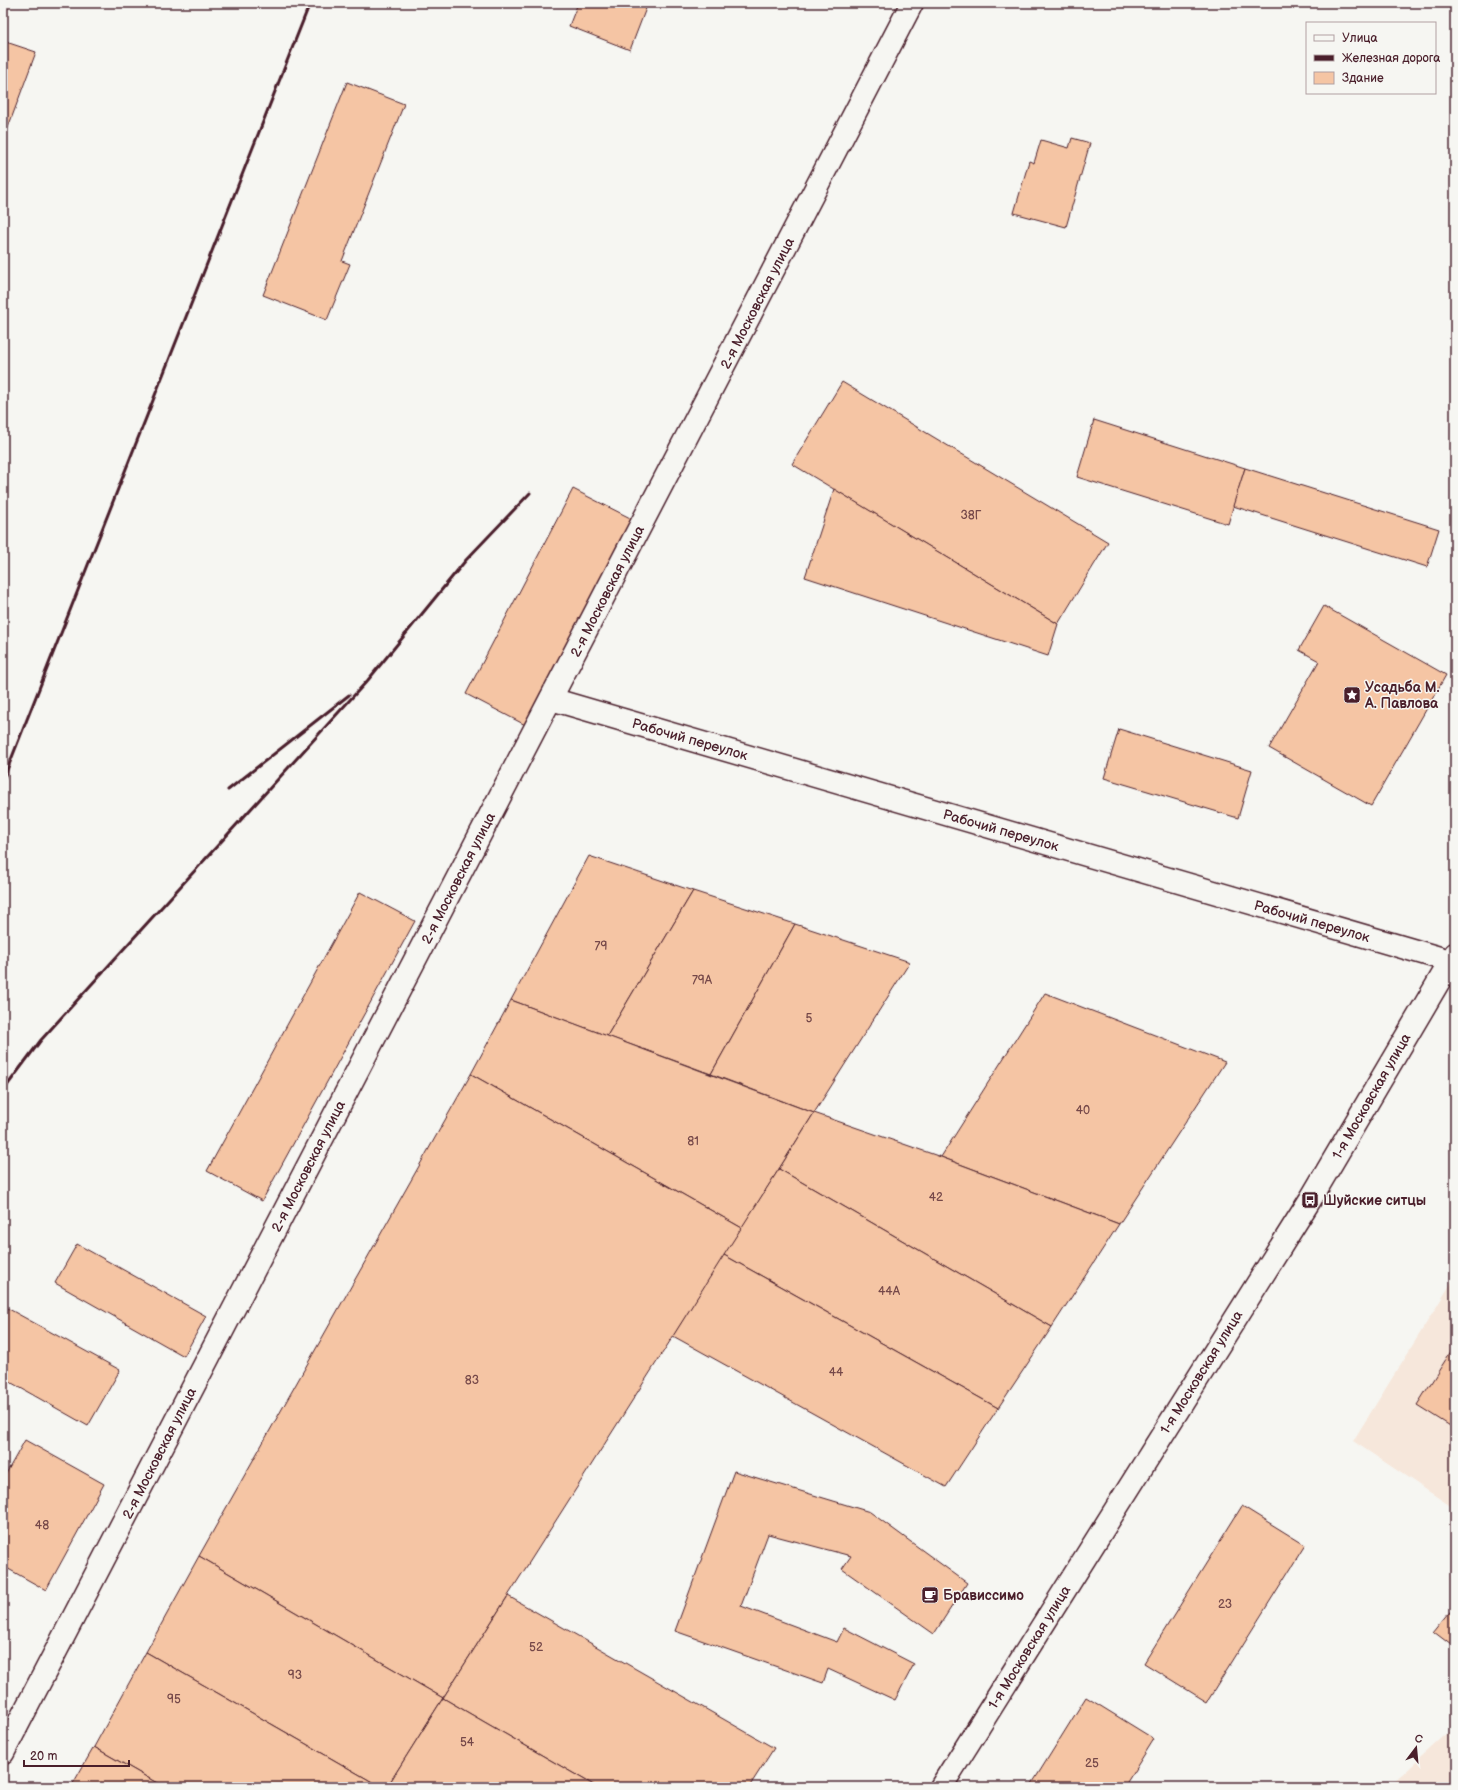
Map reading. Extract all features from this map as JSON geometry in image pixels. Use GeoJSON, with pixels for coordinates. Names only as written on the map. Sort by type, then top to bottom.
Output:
{"type":"FeatureCollection","features":[{"type":"Feature","properties":{"kind":"street","name":"2-я Московская улица"},"geometry":{"type":"LineString","coordinates":[[3,1753],[912,3]]}},
{"type":"Feature","properties":{"kind":"street","name":"Рабочий переулок"},"geometry":{"type":"LineString","coordinates":[[551,699],[1453,958]]}},
{"type":"Feature","properties":{"kind":"street","name":"1-я Московская улица"},"geometry":{"type":"LineString","coordinates":[[941,1787],[1310,1200],[1453,958]]}},
{"type":"Feature","properties":{"kind":"shaded area"},"geometry":{"type":"Polygon","coordinates":[[[1455,1277],[1455,1509],[1353,1441],[1455,1277]]]}},
{"type":"Feature","properties":{"kind":"shaded area"},"geometry":{"type":"Polygon","coordinates":[[[1455,1728],[1455,1787],[1390,1787],[1455,1728]]]}},
{"type":"Feature","properties":{"kind":"building"},"geometry":{"type":"Polygon","coordinates":[[[578,3],[648,3],[630,50],[569,26],[578,3]]]}},
{"type":"Feature","properties":{"kind":"building"},"geometry":{"type":"Polygon","coordinates":[[[3,41],[36,52],[3,141],[3,41]]]}},
{"type":"Feature","properties":{"kind":"building"},"geometry":{"type":"Polygon","coordinates":[[[347,82],[404,104],[342,261],[350,264],[327,320],[263,295],[347,82]]]}},
{"type":"Feature","properties":{"kind":"building"},"geometry":{"type":"Polygon","coordinates":[[[1072,138],[1090,143],[1066,227],[1014,213],[1029,161],[1034,163],[1041,140],[1069,148],[1072,138]]]}},
{"type":"Feature","properties":{"kind":"building"},"geometry":{"type":"Polygon","coordinates":[[[842,382],[1108,542],[1058,624],[792,464],[842,382]]]}},
{"type":"Feature","properties":{"kind":"building"},"geometry":{"type":"Polygon","coordinates":[[[1094,420],[1245,468],[1228,524],[1077,477],[1094,420]]]}},
{"type":"Feature","properties":{"kind":"building"},"geometry":{"type":"Polygon","coordinates":[[[1245,468],[1439,529],[1427,567],[1233,506],[1245,468]]]}},
{"type":"Feature","properties":{"kind":"building"},"geometry":{"type":"Polygon","coordinates":[[[573,489],[642,524],[535,730],[466,694],[573,489]]]}},
{"type":"Feature","properties":{"kind":"building"},"geometry":{"type":"Polygon","coordinates":[[[834,489],[1058,624],[1048,656],[805,577],[834,489]]]}},
{"type":"Feature","properties":{"kind":"building"},"geometry":{"type":"Polygon","coordinates":[[[1324,606],[1446,675],[1371,806],[1269,748],[1319,661],[1299,650],[1324,606]]]}},
{"type":"Feature","properties":{"kind":"building"},"geometry":{"type":"Polygon","coordinates":[[[1119,729],[1252,770],[1238,818],[1104,778],[1119,729]]]}},
{"type":"Feature","properties":{"kind":"building"},"geometry":{"type":"Polygon","coordinates":[[[589,856],[693,891],[607,1036],[511,1000],[589,856]]]}},
{"type":"Feature","properties":{"kind":"building"},"geometry":{"type":"Polygon","coordinates":[[[693,891],[795,924],[711,1074],[607,1036],[693,891]]]}},
{"type":"Feature","properties":{"kind":"building"},"geometry":{"type":"Polygon","coordinates":[[[360,892],[415,921],[262,1201],[207,1171],[360,892]]]}},
{"type":"Feature","properties":{"kind":"building"},"geometry":{"type":"Polygon","coordinates":[[[795,924],[910,962],[814,1113],[711,1074],[795,924]]]}},
{"type":"Feature","properties":{"kind":"building"},"geometry":{"type":"Polygon","coordinates":[[[1045,993],[1225,1062],[1119,1224],[941,1157],[1045,993]]]}},
{"type":"Feature","properties":{"kind":"building"},"geometry":{"type":"Polygon","coordinates":[[[511,1000],[814,1113],[742,1228],[471,1074],[511,1000]]]}},
{"type":"Feature","properties":{"kind":"building"},"geometry":{"type":"Polygon","coordinates":[[[471,1074],[742,1228],[443,1698],[199,1556],[471,1074]]]}},
{"type":"Feature","properties":{"kind":"building"},"geometry":{"type":"Polygon","coordinates":[[[814,1113],[941,1157],[1119,1224],[1052,1327],[779,1169],[814,1113]]]}},
{"type":"Feature","properties":{"kind":"building"},"geometry":{"type":"Polygon","coordinates":[[[779,1169],[1052,1327],[998,1408],[724,1255],[779,1169]]]}},
{"type":"Feature","properties":{"kind":"building"},"geometry":{"type":"Polygon","coordinates":[[[77,1244],[206,1316],[184,1356],[55,1283],[77,1244]]]}},
{"type":"Feature","properties":{"kind":"building"},"geometry":{"type":"Polygon","coordinates":[[[724,1255],[998,1408],[946,1487],[673,1336],[724,1255]]]}},
{"type":"Feature","properties":{"kind":"building"},"geometry":{"type":"Polygon","coordinates":[[[7,1308],[120,1370],[88,1426],[3,1378],[3,1316],[7,1308]]]}},
{"type":"Feature","properties":{"kind":"building"},"geometry":{"type":"Polygon","coordinates":[[[1455,1345],[1455,1429],[1417,1405],[1455,1345]]]}},
{"type":"Feature","properties":{"kind":"building"},"geometry":{"type":"Polygon","coordinates":[[[25,1440],[104,1484],[46,1590],[3,1566],[3,1479],[25,1440]]]}},
{"type":"Feature","properties":{"kind":"building"},"geometry":{"type":"Polygon","coordinates":[[[734,1471],[870,1512],[967,1583],[934,1634],[842,1569],[851,1556],[768,1534],[741,1606],[837,1642],[844,1628],[914,1664],[895,1700],[828,1669],[823,1683],[675,1631],[734,1471]]]}},
{"type":"Feature","properties":{"kind":"building"},"geometry":{"type":"Polygon","coordinates":[[[1242,1506],[1305,1545],[1207,1702],[1144,1663],[1242,1506]]]}},
{"type":"Feature","properties":{"kind":"building"},"geometry":{"type":"Polygon","coordinates":[[[199,1556],[443,1698],[387,1787],[381,1787],[146,1652],[199,1556]]]}},
{"type":"Feature","properties":{"kind":"building"},"geometry":{"type":"Polygon","coordinates":[[[508,1596],[774,1748],[749,1787],[597,1787],[443,1698],[508,1596]]]}},
{"type":"Feature","properties":{"kind":"building"},"geometry":{"type":"Polygon","coordinates":[[[1455,1606],[1455,1648],[1434,1632],[1455,1606]]]}},
{"type":"Feature","properties":{"kind":"building"},"geometry":{"type":"Polygon","coordinates":[[[146,1652],[381,1787],[164,1787],[94,1747],[146,1652]]]}},
{"type":"Feature","properties":{"kind":"building"},"geometry":{"type":"Polygon","coordinates":[[[1086,1697],[1154,1739],[1124,1787],[1030,1787],[1086,1697]]]}},
{"type":"Feature","properties":{"kind":"building"},"geometry":{"type":"Polygon","coordinates":[[[443,1698],[597,1787],[387,1787],[443,1698]]]}},
{"type":"Feature","properties":{"kind":"building"},"geometry":{"type":"Polygon","coordinates":[[[94,1747],[164,1787],[71,1787],[94,1747]]]}},
{"type":"Feature","properties":{"kind":"railway"},"geometry":{"type":"LineString","coordinates":[[3,780],[310,3]]}},
{"type":"Feature","properties":{"kind":"railway"},"geometry":{"type":"LineString","coordinates":[[3,1091],[41,1040],[368,680],[466,560],[530,493]]}},
{"type":"Feature","properties":{"kind":"railway"},"geometry":{"type":"LineString","coordinates":[[228,790],[349,695]]}},
{"type":"Feature","properties":{"kind":"place","name":"Усадьба М. А. Павлова"},"geometry":{"type":"Point","coordinates":[1352,695]}},
{"type":"Feature","properties":{"kind":"place","name":"Шуйские ситцы"},"geometry":{"type":"Point","coordinates":[1310,1200]}},
{"type":"Feature","properties":{"kind":"place","name":"Брависсимо"},"geometry":{"type":"Point","coordinates":[930,1595]}}]}
